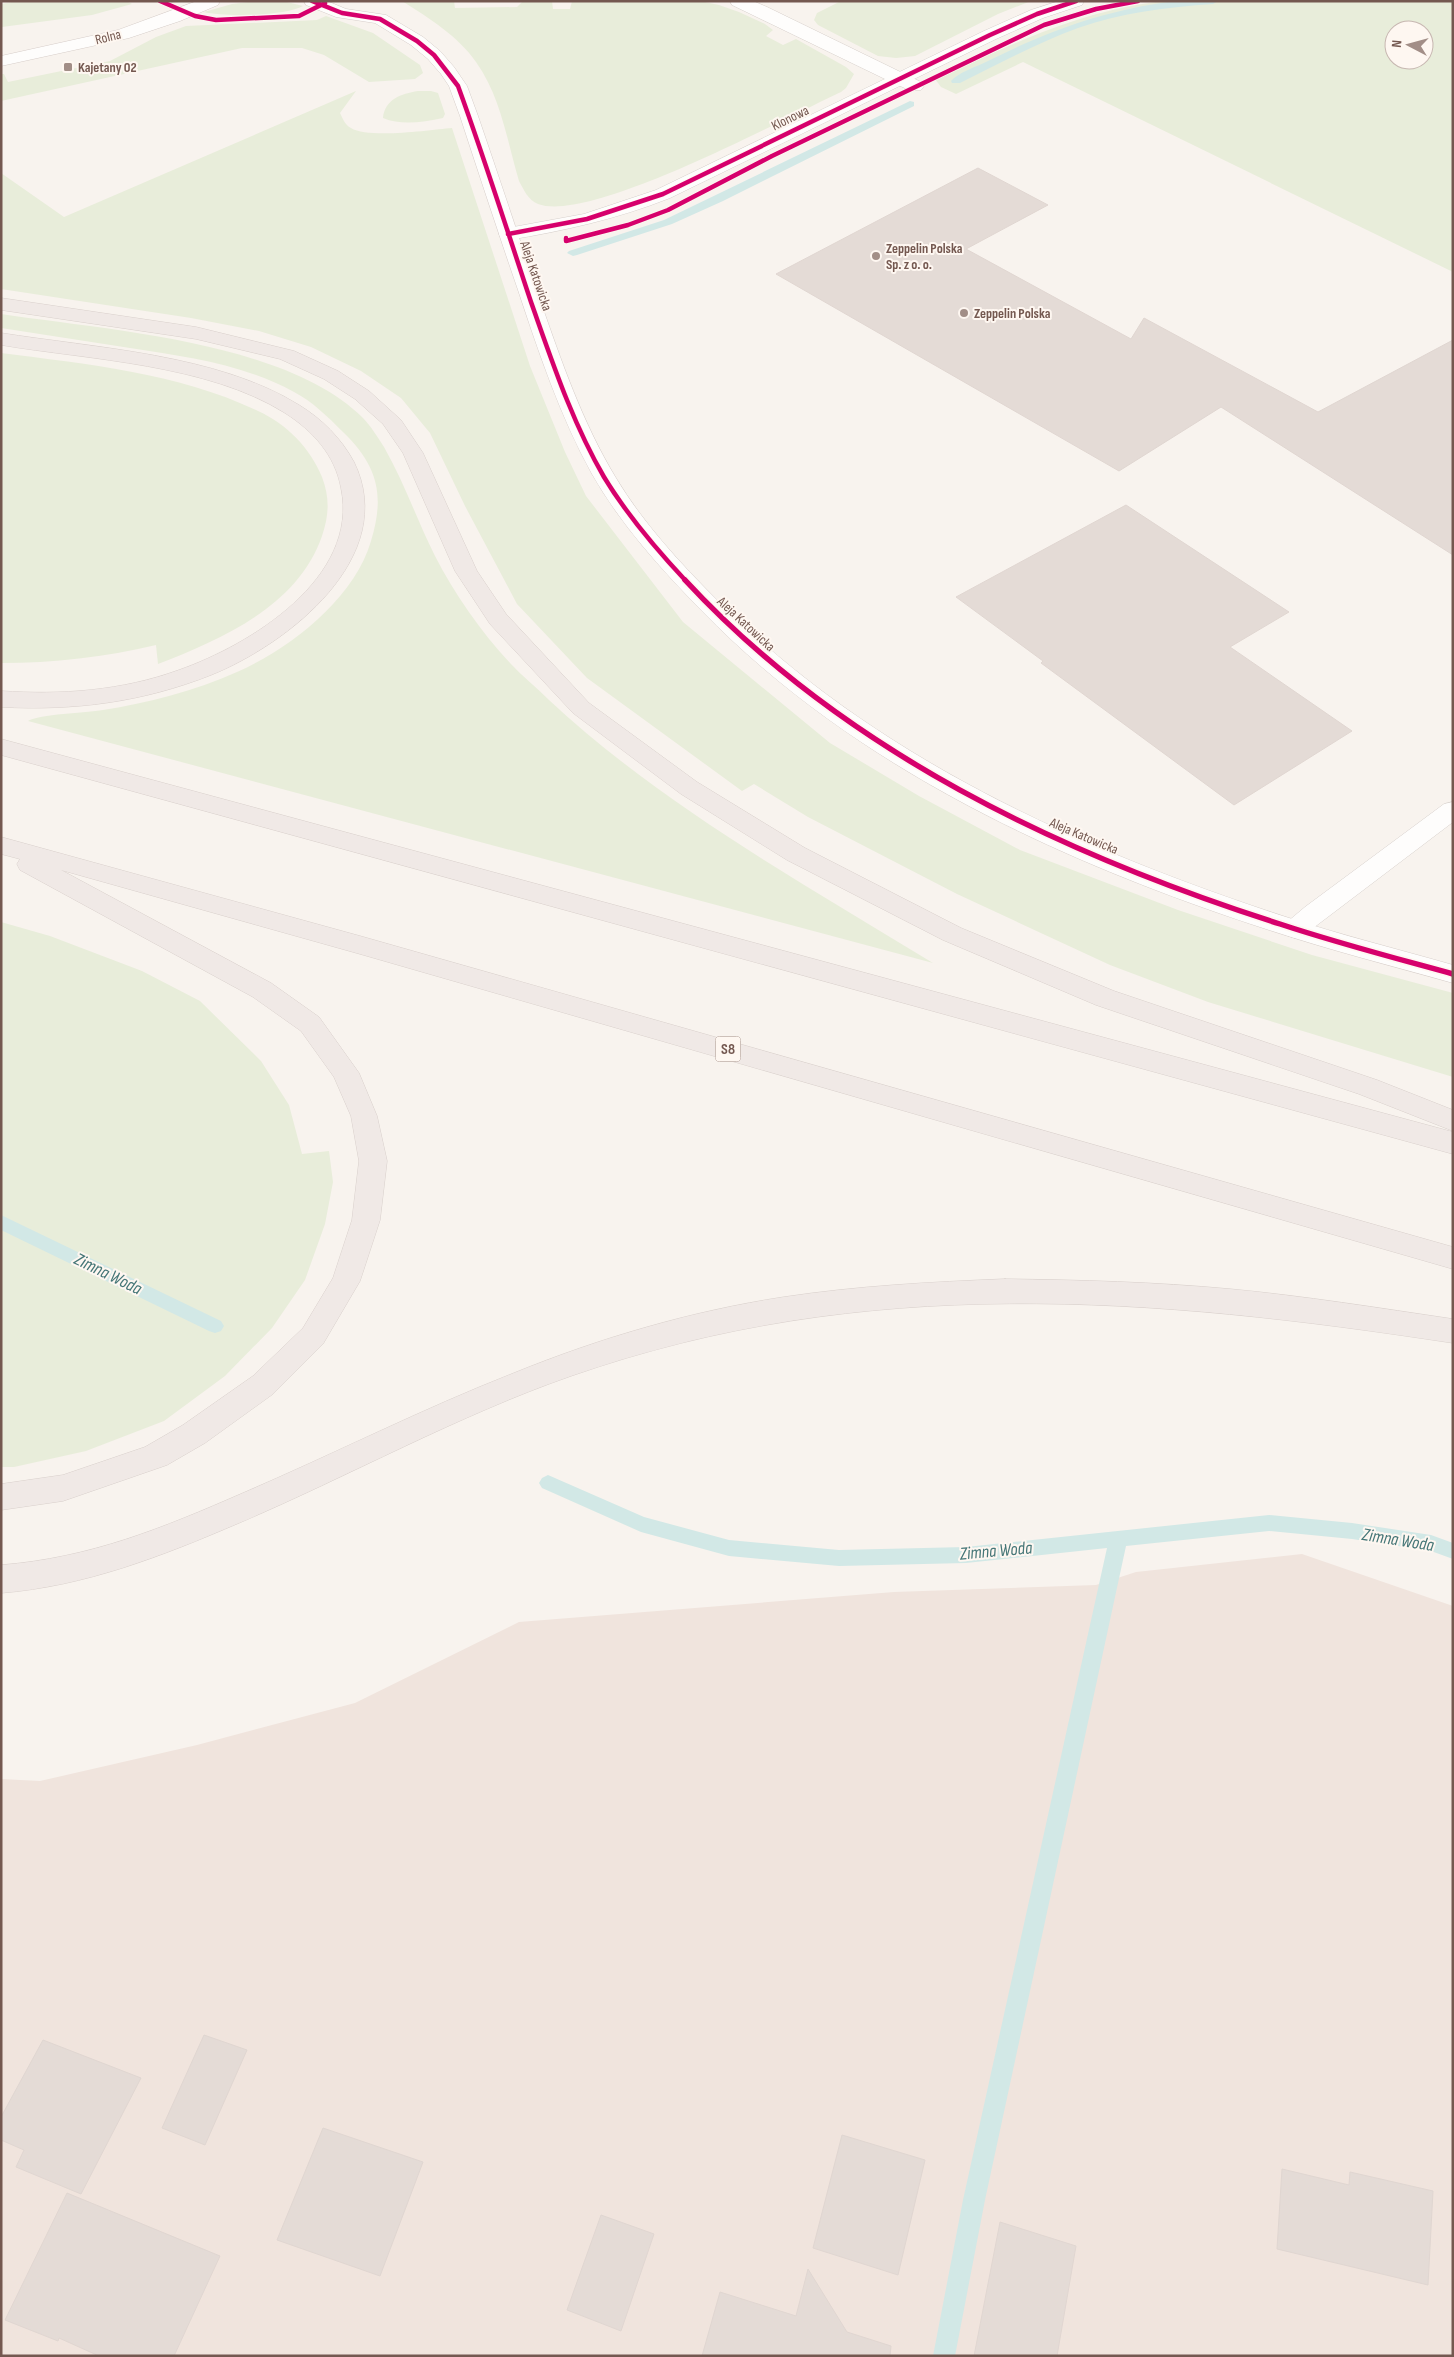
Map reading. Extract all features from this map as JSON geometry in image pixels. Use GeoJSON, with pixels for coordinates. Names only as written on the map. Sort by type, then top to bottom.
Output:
{"type":"FeatureCollection","features":[{"type":"Feature","properties":{"kind":"highway"},"geometry":{"type":"LineString","coordinates":[[1,304],[196,333],[287,355],[331,375],[362,395],[392,420],[413,452],[466,571],[498,620],[581,708],[689,788],[796,854],[952,934],[1106,998],[1368,1087],[1453,1121]]}},
{"type":"Feature","properties":{"kind":"highway"},"geometry":{"type":"LineString","coordinates":[[1,339],[184,368],[250,387],[285,405],[316,426],[335,447],[346,468],[355,493],[355,519],[349,541],[338,564],[326,582],[271,633],[228,658],[185,676],[134,692],[79,700],[35,701],[1,699]]}},
{"type":"Feature","properties":{"kind":"highway"},"geometry":{"type":"LineString","coordinates":[[1,747],[1453,1143]]}},
{"type":"Feature","properties":{"kind":"highway","name":"S8"},"geometry":{"type":"LineString","coordinates":[[1,845],[455,972],[1453,1258]]}},
{"type":"Feature","properties":{"kind":"highway"},"geometry":{"type":"LineString","coordinates":[[1,850],[262,990],[310,1024],[346,1073],[364,1116],[373,1161],[366,1220],[346,1280],[313,1336],[263,1385],[194,1434],[156,1456],[63,1488],[1,1497]]}},
{"type":"Feature","properties":{"kind":"highway"},"geometry":{"type":"LineString","coordinates":[[1,1579],[28,1578],[138,1552],[268,1497],[438,1418],[564,1366],[644,1340],[720,1320],[797,1306],[890,1295],[1073,1289],[1163,1294],[1264,1304],[1453,1331]]}},
{"type":"Feature","properties":{"kind":"street"},"geometry":{"type":"LineString","coordinates":[[144,9],[162,1]]}},
{"type":"Feature","properties":{"kind":"street","name":"Rolna"},"geometry":{"type":"LineString","coordinates":[[1,61],[124,34],[174,17],[212,1]]}},
{"type":"Feature","properties":{"kind":"street","name":"Aleja Katowicka"},"geometry":{"type":"LineString","coordinates":[[312,1],[342,13],[380,19],[417,41],[434,55],[458,86],[552,363],[574,418],[604,476],[657,551],[740,638],[820,703],[873,739],[953,787],[1076,848],[1206,899],[1296,929],[1453,974]]}},
{"type":"Feature","properties":{"kind":"street","name":"Aleja Katowicka"},"geometry":{"type":"LineString","coordinates":[[368,1],[380,19]]}},
{"type":"Feature","properties":{"kind":"street"},"geometry":{"type":"LineString","coordinates":[[738,1],[773,15],[898,79],[916,86]]}},
{"type":"Feature","properties":{"kind":"street","name":"Klonowa"},"geometry":{"type":"LineString","coordinates":[[508,234],[586,220],[634,206],[663,194],[898,79],[1037,14],[1076,1]]}},
{"type":"Feature","properties":{"kind":"street"},"geometry":{"type":"LineString","coordinates":[[1296,929],[1314,913],[1453,810]]}},
{"type":"Feature","properties":{"kind":"shaded area"},"geometry":{"type":"Polygon","coordinates":[[[1302,1554],[1453,1606],[1453,2356],[1,2356],[1,1779],[40,1781],[197,1745],[355,1703],[519,1622],[894,1592],[1096,1585],[1136,1572],[1302,1554]]]}},
{"type":"Feature","properties":{"kind":"green space"},"geometry":{"type":"Polygon","coordinates":[[[17,1],[126,1],[132,4],[92,15],[2,27],[1,4],[17,1]]]}},
{"type":"Feature","properties":{"kind":"green space"},"geometry":{"type":"Polygon","coordinates":[[[256,1],[287,2],[303,6],[283,12],[255,15],[226,15],[204,12],[232,4],[256,1]]]}},
{"type":"Feature","properties":{"kind":"green space"},"geometry":{"type":"Polygon","coordinates":[[[402,1],[454,1],[455,8],[517,7],[523,1],[552,1],[553,9],[570,9],[572,1],[700,1],[739,12],[765,24],[773,30],[766,36],[783,45],[796,39],[846,67],[854,74],[846,88],[841,92],[734,144],[642,184],[599,199],[564,206],[538,204],[529,197],[519,181],[507,135],[492,90],[476,62],[452,36],[402,1]]]}},
{"type":"Feature","properties":{"kind":"green space"},"geometry":{"type":"Polygon","coordinates":[[[841,1],[1031,1],[998,14],[915,56],[896,58],[878,56],[818,25],[814,20],[817,13],[841,1]]]}},
{"type":"Feature","properties":{"kind":"green space"},"geometry":{"type":"Polygon","coordinates":[[[1164,1],[1453,1],[1453,272],[1023,62],[956,94],[941,87],[935,79],[1046,31],[1103,12],[1164,1]]]}},
{"type":"Feature","properties":{"kind":"green space"},"geometry":{"type":"Polygon","coordinates":[[[326,16],[373,33],[420,65],[423,73],[415,79],[369,82],[324,55],[302,48],[242,48],[1,101],[1,74],[4,74],[8,82],[110,61],[156,37],[186,26],[317,20],[326,16]]]}},
{"type":"Feature","properties":{"kind":"green space"},"geometry":{"type":"Polygon","coordinates":[[[356,91],[340,113],[346,124],[351,128],[371,133],[385,133],[452,128],[530,366],[565,452],[586,496],[683,622],[830,743],[919,796],[1020,850],[1178,910],[1312,955],[1453,993],[1453,1077],[1208,1002],[1110,965],[957,894],[808,817],[754,784],[742,791],[587,678],[517,604],[465,506],[430,433],[401,398],[361,371],[311,347],[259,331],[191,318],[1,289],[1,173],[64,217],[356,91]]]}},
{"type":"Feature","properties":{"kind":"green space"},"geometry":{"type":"Polygon","coordinates":[[[418,91],[438,93],[445,114],[443,118],[405,123],[383,118],[387,106],[395,98],[418,91]]]}},
{"type":"Feature","properties":{"kind":"green space"},"geometry":{"type":"Polygon","coordinates":[[[1,314],[91,326],[192,343],[242,355],[289,372],[330,392],[363,418],[374,432],[391,460],[428,542],[451,584],[489,638],[519,672],[593,738],[686,808],[734,841],[933,963],[28,721],[42,717],[120,707],[171,696],[221,679],[258,662],[278,650],[318,619],[350,583],[363,562],[371,541],[375,525],[378,495],[371,469],[355,445],[314,405],[275,382],[235,368],[193,358],[1,328],[1,314]]]}},
{"type":"Feature","properties":{"kind":"green space"},"geometry":{"type":"Polygon","coordinates":[[[1,353],[99,366],[165,379],[197,387],[228,398],[269,416],[288,430],[304,447],[317,466],[325,485],[327,499],[326,521],[322,536],[311,561],[295,582],[276,601],[255,617],[232,631],[158,664],[156,645],[118,653],[79,658],[1,663],[1,353]]]}},
{"type":"Feature","properties":{"kind":"green space"},"geometry":{"type":"Polygon","coordinates":[[[1,922],[50,936],[142,971],[200,1001],[261,1061],[289,1105],[302,1154],[329,1151],[333,1182],[325,1224],[305,1280],[272,1328],[225,1376],[164,1421],[86,1451],[14,1467],[1,1467],[1,922]]]}},
{"type":"Feature","properties":{"kind":"building"},"geometry":{"type":"Polygon","coordinates":[[[978,168],[1048,205],[966,249],[1131,339],[1144,318],[1318,412],[1453,340],[1453,555],[1221,407],[1119,471],[776,274],[978,168]]]}},
{"type":"Feature","properties":{"kind":"building"},"geometry":{"type":"Polygon","coordinates":[[[1126,505],[1289,612],[1230,647],[1352,731],[1234,805],[1041,663],[1043,661],[956,597],[1126,505]]]}},
{"type":"Feature","properties":{"kind":"building"},"geometry":{"type":"Polygon","coordinates":[[[204,2035],[247,2050],[205,2145],[162,2128],[204,2035]]]}},
{"type":"Feature","properties":{"kind":"building"},"geometry":{"type":"Polygon","coordinates":[[[43,2040],[141,2078],[81,2194],[16,2167],[24,2150],[1,2140],[1,2117],[43,2040]]]}},
{"type":"Feature","properties":{"kind":"building"},"geometry":{"type":"Polygon","coordinates":[[[323,2128],[423,2162],[380,2276],[277,2240],[323,2128]]]}},
{"type":"Feature","properties":{"kind":"building"},"geometry":{"type":"Polygon","coordinates":[[[842,2135],[925,2160],[898,2275],[813,2248],[842,2135]]]}},
{"type":"Feature","properties":{"kind":"building"},"geometry":{"type":"Polygon","coordinates":[[[1282,2169],[1349,2185],[1350,2172],[1433,2191],[1428,2285],[1277,2249],[1282,2169]]]}},
{"type":"Feature","properties":{"kind":"building"},"geometry":{"type":"Polygon","coordinates":[[[67,2193],[220,2256],[174,2356],[99,2356],[59,2338],[58,2341],[5,2320],[67,2193]]]}},
{"type":"Feature","properties":{"kind":"building"},"geometry":{"type":"Polygon","coordinates":[[[601,2215],[654,2234],[621,2331],[567,2310],[601,2215]]]}},
{"type":"Feature","properties":{"kind":"building"},"geometry":{"type":"Polygon","coordinates":[[[1000,2222],[1076,2246],[1057,2356],[974,2356],[1000,2222]]]}},
{"type":"Feature","properties":{"kind":"building"},"geometry":{"type":"Polygon","coordinates":[[[808,2269],[847,2332],[891,2346],[890,2356],[702,2356],[720,2292],[796,2316],[808,2269]]]}},
{"type":"Feature","properties":{"kind":"waterway"},"geometry":{"type":"LineString","coordinates":[[956,81],[1044,38],[1091,20],[1143,9],[1213,1]]}},
{"type":"Feature","properties":{"kind":"waterway"},"geometry":{"type":"LineString","coordinates":[[573,253],[668,222],[719,199],[910,104]]}},
{"type":"Feature","properties":{"kind":"waterway","name":"Zimna Woda"},"geometry":{"type":"LineString","coordinates":[[1,1222],[215,1326]]}},
{"type":"Feature","properties":{"kind":"waterway","name":"Zimna Woda"},"geometry":{"type":"LineString","coordinates":[[548,1483],[641,1524],[729,1548],[839,1558],[966,1555],[1269,1523],[1352,1531],[1431,1543],[1453,1551]]}},
{"type":"Feature","properties":{"kind":"waterway"},"geometry":{"type":"LineString","coordinates":[[944,2356],[974,2200],[1118,1540]]}},
{"type":"Feature","properties":{"kind":"cycle path"},"geometry":{"type":"LineString","coordinates":[[160,1],[195,16],[216,20],[299,16],[325,3]]}},
{"type":"Feature","properties":{"kind":"cycle path"},"geometry":{"type":"LineString","coordinates":[[312,1],[342,13],[380,19],[417,41],[434,55],[448,71],[458,86],[469,116],[553,364],[581,432],[604,476],[633,519],[678,573],[739,635],[791,680],[846,721],[904,759],[964,793],[1026,824],[1089,852],[1225,906],[1336,942],[1453,974]]}},
{"type":"Feature","properties":{"kind":"cycle path"},"geometry":{"type":"LineString","coordinates":[[508,234],[587,219],[663,194],[990,35],[1037,14],[1076,1]]}},
{"type":"Feature","properties":{"kind":"cycle path"},"geometry":{"type":"LineString","coordinates":[[566,238],[566,241],[628,225],[668,210],[772,156],[1044,25],[1096,9],[1138,1]]}},
{"type":"Feature","properties":{"kind":"place","name":"Kajetany 02"},"geometry":{"type":"Point","coordinates":[68,67]}},
{"type":"Feature","properties":{"kind":"place","name":"Zeppelin Polska Sp. z o. o."},"geometry":{"type":"Point","coordinates":[876,256]}},
{"type":"Feature","properties":{"kind":"place","name":"Zeppelin Polska"},"geometry":{"type":"Point","coordinates":[964,313]}}]}
